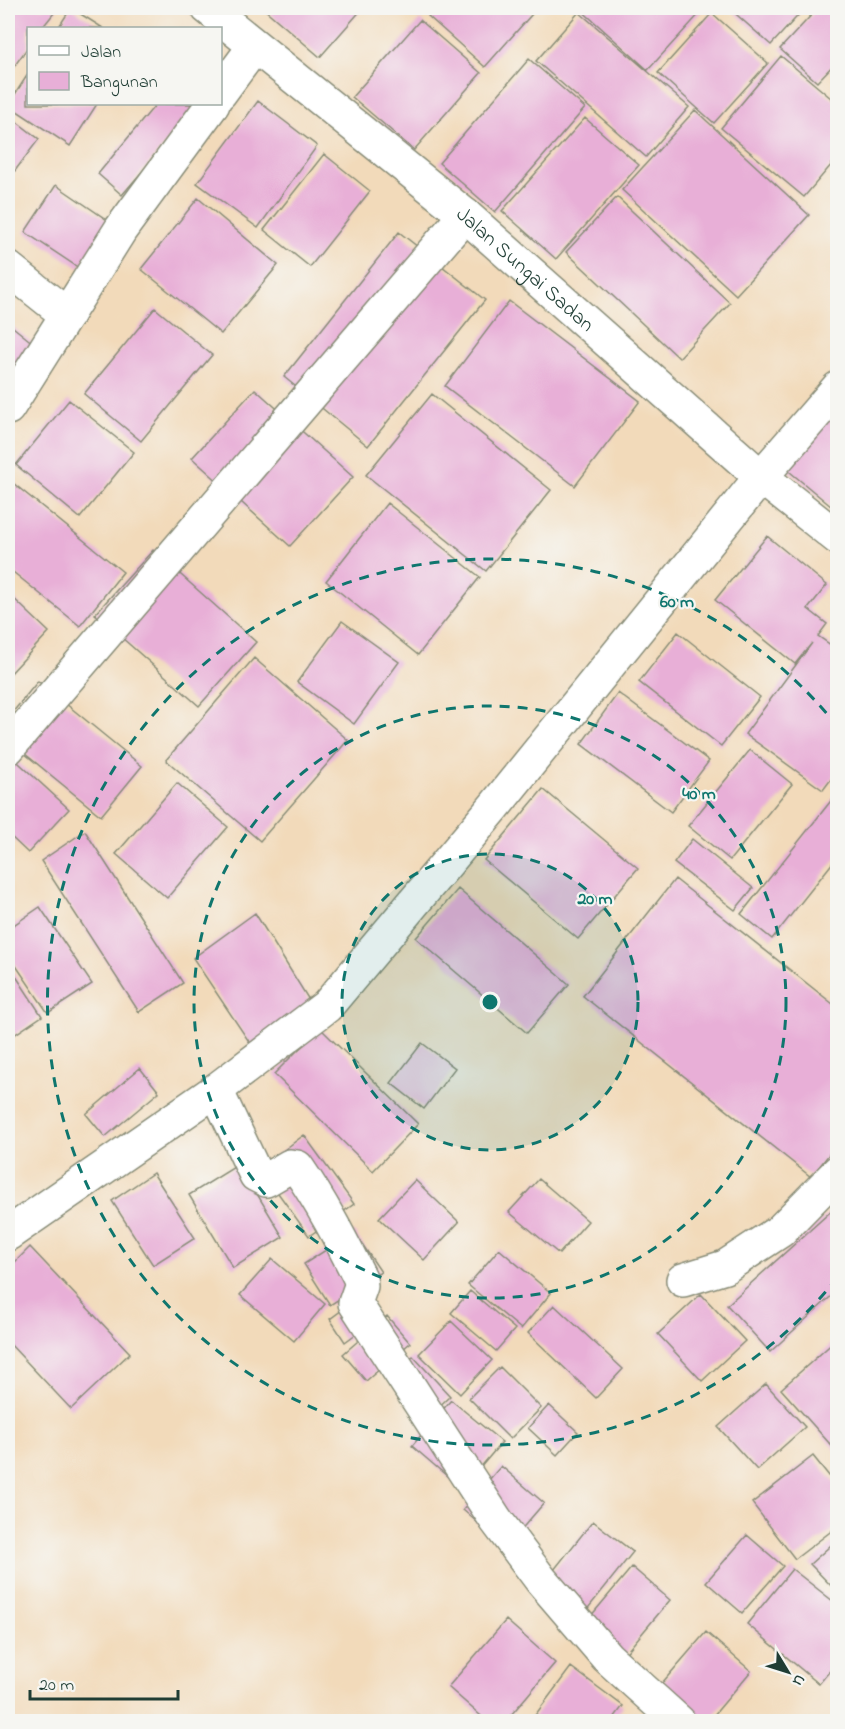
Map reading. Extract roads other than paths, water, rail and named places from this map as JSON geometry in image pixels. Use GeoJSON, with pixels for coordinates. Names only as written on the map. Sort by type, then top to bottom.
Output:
{"type":"FeatureCollection","features":[{"type":"Feature","properties":{"kind":"street","name":"Jalan Sungai Sadan"},"geometry":{"type":"LineString","coordinates":[[208,8],[254,48],[465,215],[761,477],[837,538]]}},
{"type":"Feature","properties":{"kind":"street"},"geometry":{"type":"LineString","coordinates":[[222,90],[254,48]]}},
{"type":"Feature","properties":{"kind":"street"},"geometry":{"type":"LineString","coordinates":[[8,408],[121,229],[212,105]]}},
{"type":"Feature","properties":{"kind":"street"},"geometry":{"type":"LineString","coordinates":[[8,748],[465,215]]}},
{"type":"Feature","properties":{"kind":"street"},"geometry":{"type":"LineString","coordinates":[[8,268],[67,315]]}},
{"type":"Feature","properties":{"kind":"street"},"geometry":{"type":"LineString","coordinates":[[8,1234],[216,1090],[327,1006],[494,807],[761,477],[837,388]]}},
{"type":"Feature","properties":{"kind":"street"},"geometry":{"type":"LineString","coordinates":[[216,1090],[256,1175],[266,1180],[290,1166],[297,1167],[309,1184],[336,1228],[360,1278],[361,1286],[355,1303],[496,1520],[541,1580],[607,1657],[679,1722]]}},
{"type":"Feature","properties":{"kind":"street"},"geometry":{"type":"LineString","coordinates":[[683,1280],[725,1267],[780,1231],[837,1172]]}}]}
